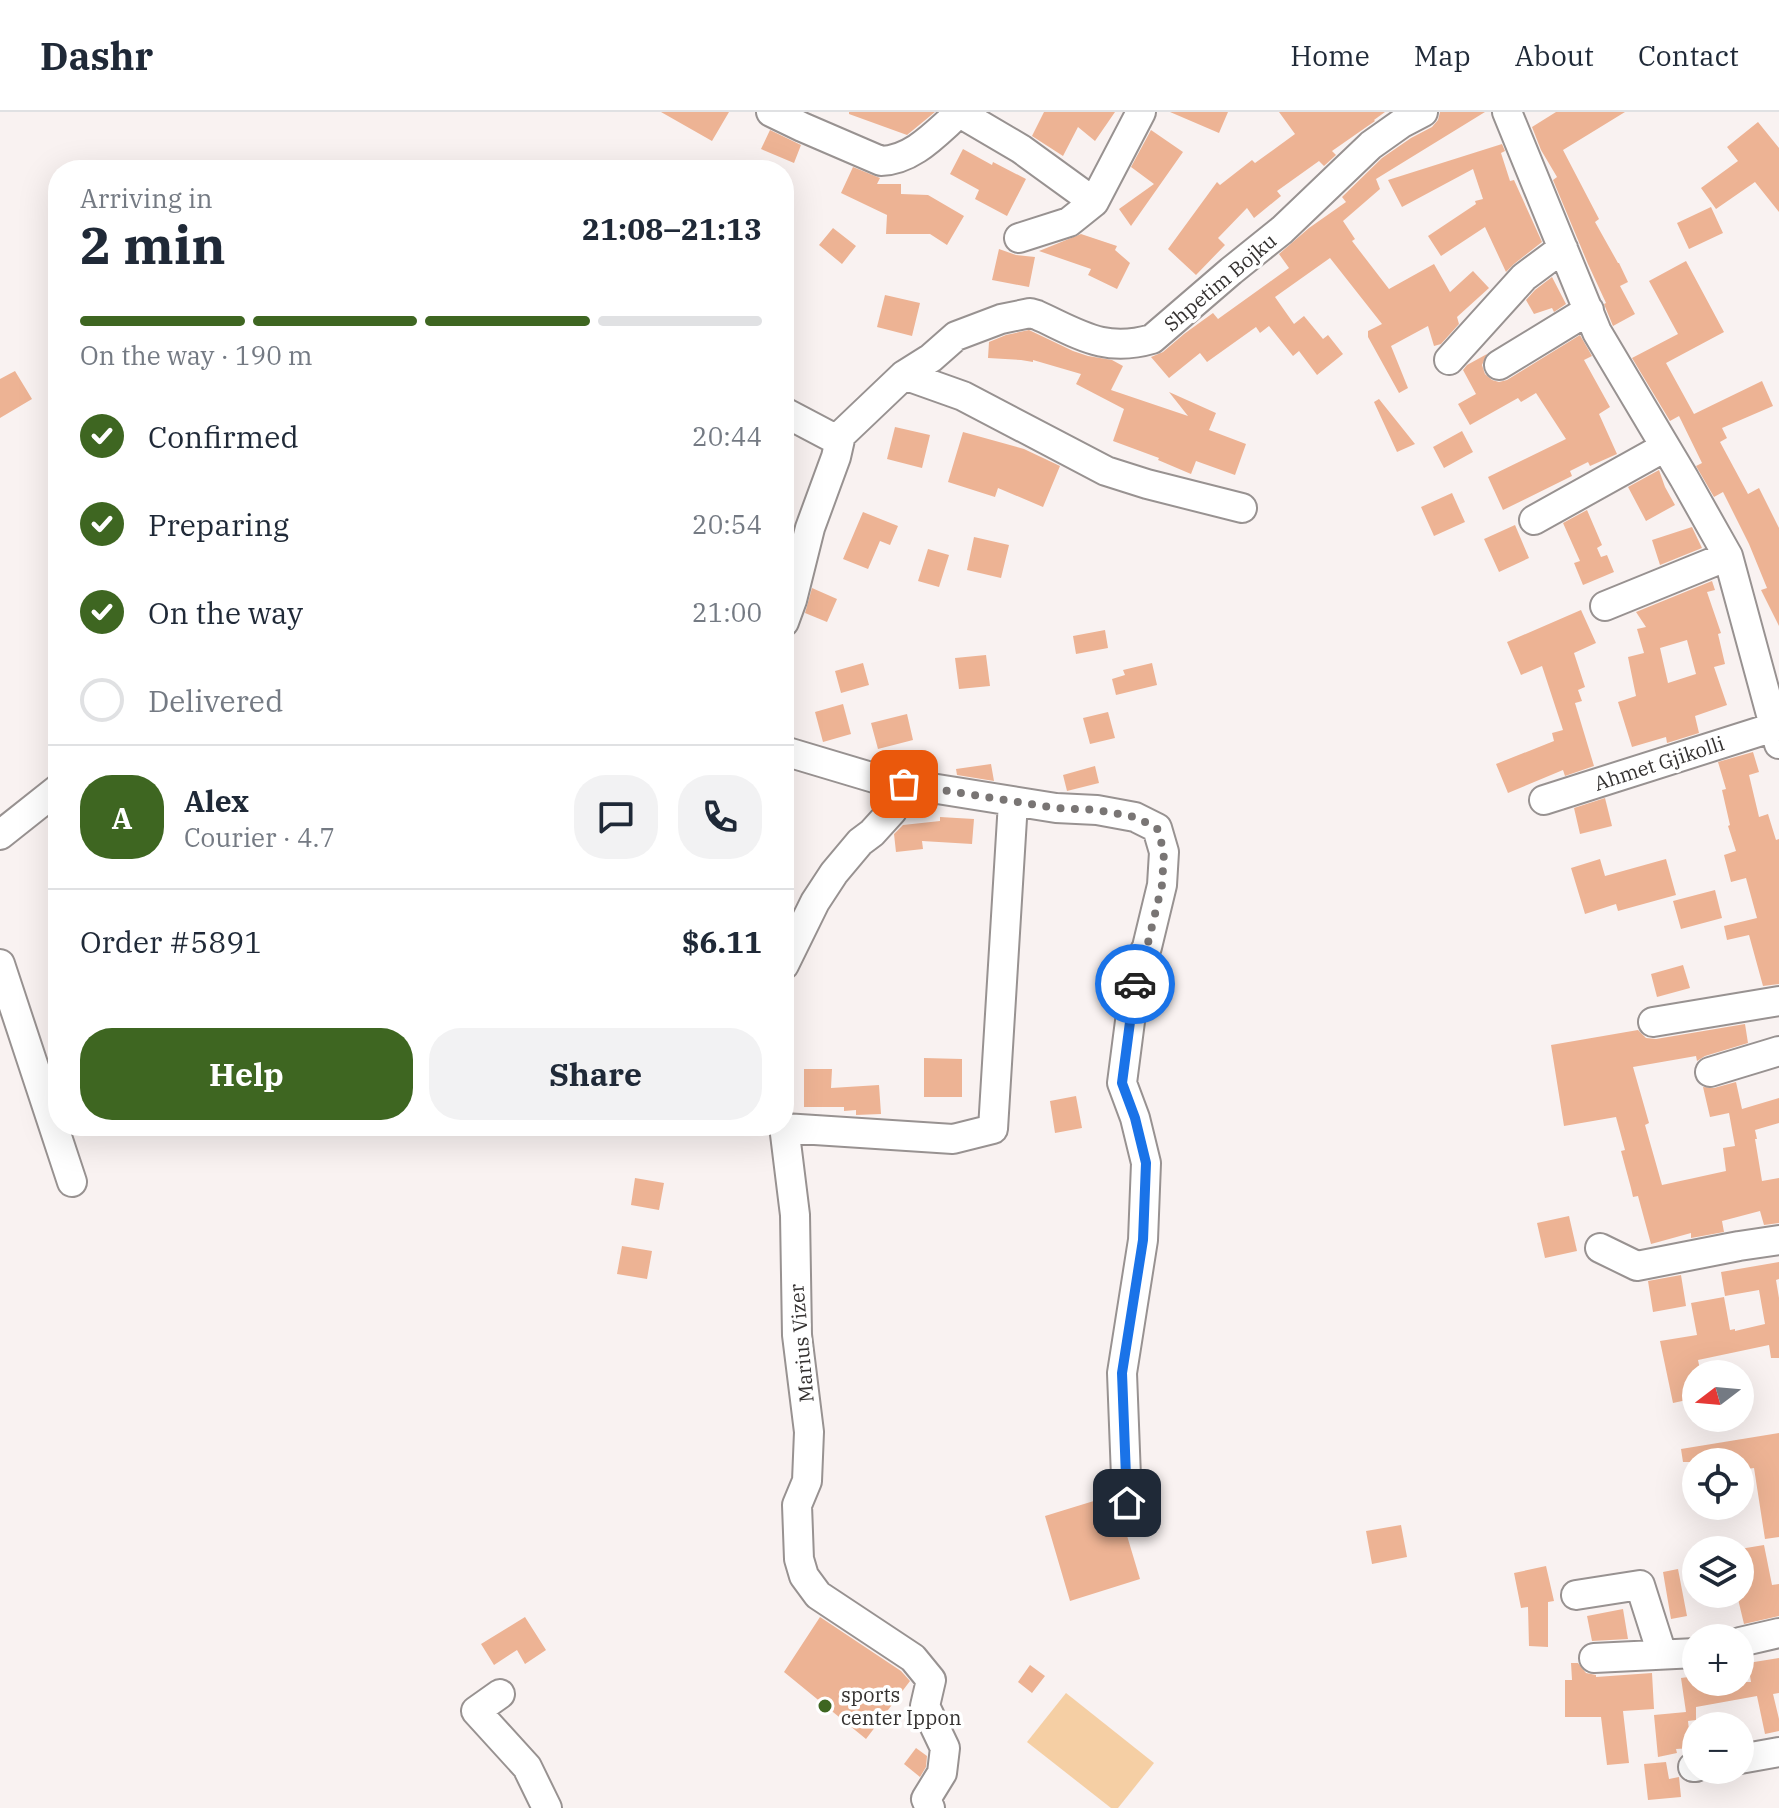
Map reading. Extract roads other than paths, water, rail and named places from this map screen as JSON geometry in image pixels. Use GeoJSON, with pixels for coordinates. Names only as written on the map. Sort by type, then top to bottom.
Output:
{"type":"FeatureCollection","features":[{"type":"Feature","properties":{"kind":"street"},"geometry":{"type":"LineString","coordinates":[[771,112],[881,161],[904,156],[958,113],[1021,149],[1094,202]]}},
{"type":"Feature","properties":{"kind":"street"},"geometry":{"type":"LineString","coordinates":[[1019,238],[1069,222],[1094,202],[1141,112]]}},
{"type":"Feature","properties":{"kind":"street","name":"Shpetim Bojku"},"geometry":{"type":"LineString","coordinates":[[794,551],[810,528],[841,435],[904,375],[931,358],[956,336],[1001,319],[1030,313],[1110,345],[1152,339],[1282,230],[1371,145],[1423,112]]}},
{"type":"Feature","properties":{"kind":"street","name":"Ahmet Gjikolli"},"geometry":{"type":"LineString","coordinates":[[1507,112],[1597,332],[1728,556],[1777,736],[1544,800]]}},
{"type":"Feature","properties":{"kind":"street"},"geometry":{"type":"LineString","coordinates":[[1449,360],[1524,277],[1563,248]]}},
{"type":"Feature","properties":{"kind":"street"},"geometry":{"type":"LineString","coordinates":[[1499,365],[1589,310]]}},
{"type":"Feature","properties":{"kind":"street"},"geometry":{"type":"LineString","coordinates":[[904,375],[963,396],[1106,471],[1242,508]]}},
{"type":"Feature","properties":{"kind":"street"},"geometry":{"type":"LineString","coordinates":[[794,417],[839,441]]}},
{"type":"Feature","properties":{"kind":"street"},"geometry":{"type":"LineString","coordinates":[[1534,520],[1665,447]]}},
{"type":"Feature","properties":{"kind":"street"},"geometry":{"type":"LineString","coordinates":[[1605,606],[1728,556]]}},
{"type":"Feature","properties":{"kind":"street"},"geometry":{"type":"LineString","coordinates":[[794,754],[881,780],[1056,808],[1097,810],[1135,817],[1157,828],[1164,852],[1162,885],[1147,947],[1137,967],[1122,1083],[1146,1163],[1143,1240],[1122,1373],[1127,1503]]}},
{"type":"Feature","properties":{"kind":"street"},"geometry":{"type":"LineString","coordinates":[[794,945],[815,902],[834,873],[892,811],[904,784]]}},
{"type":"Feature","properties":{"kind":"street"},"geometry":{"type":"LineString","coordinates":[[0,835],[48,797]]}},
{"type":"Feature","properties":{"kind":"street"},"geometry":{"type":"LineString","coordinates":[[794,1128],[953,1139],[993,1129],[1013,802]]}},
{"type":"Feature","properties":{"kind":"street"},"geometry":{"type":"LineString","coordinates":[[0,964],[48,1109]]}},
{"type":"Feature","properties":{"kind":"street"},"geometry":{"type":"LineString","coordinates":[[1653,1022],[1779,1001]]}},
{"type":"Feature","properties":{"kind":"street"},"geometry":{"type":"LineString","coordinates":[[1710,1072],[1779,1051]]}},
{"type":"Feature","properties":{"kind":"street"},"geometry":{"type":"LineString","coordinates":[[57,1136],[72,1182]]}},
{"type":"Feature","properties":{"kind":"street","name":"Marius Vizer"},"geometry":{"type":"LineString","coordinates":[[785,1136],[795,1215],[797,1335],[809,1432],[807,1481],[797,1505],[799,1559],[804,1576],[818,1595],[913,1658],[931,1680],[925,1706],[945,1748],[942,1773],[926,1799],[930,1808]]}},
{"type":"Feature","properties":{"kind":"street"},"geometry":{"type":"LineString","coordinates":[[1600,1248],[1637,1266],[1779,1240]]}},
{"type":"Feature","properties":{"kind":"street"},"geometry":{"type":"LineString","coordinates":[[1576,1595],[1640,1585],[1662,1654]]}},
{"type":"Feature","properties":{"kind":"street"},"geometry":{"type":"LineString","coordinates":[[1754,1639],[1779,1633]]}},
{"type":"Feature","properties":{"kind":"street"},"geometry":{"type":"LineString","coordinates":[[1594,1658],[1682,1653]]}},
{"type":"Feature","properties":{"kind":"street"},"geometry":{"type":"LineString","coordinates":[[500,1694],[476,1711],[527,1767],[547,1808]]}},
{"type":"Feature","properties":{"kind":"street"},"geometry":{"type":"LineString","coordinates":[[1754,1756],[1779,1752]]}},
{"type":"Feature","properties":{"kind":"place","name":"sports center Ippon"},"geometry":{"type":"Point","coordinates":[825,1706]}}]}
